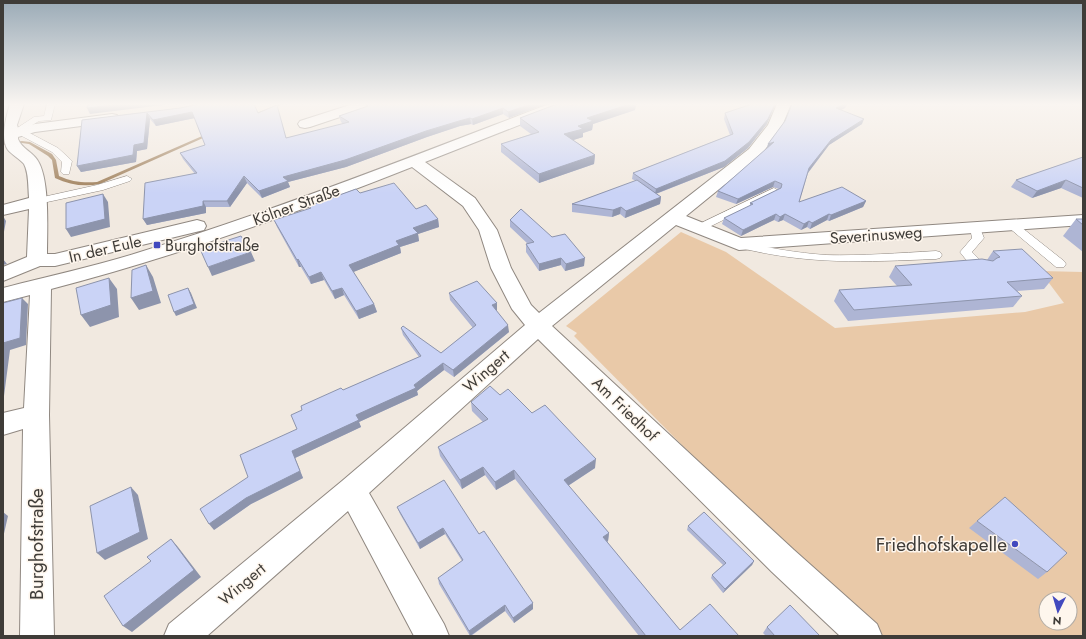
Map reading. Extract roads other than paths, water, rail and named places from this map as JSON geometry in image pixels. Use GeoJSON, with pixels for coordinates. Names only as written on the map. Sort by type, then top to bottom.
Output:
{"type":"FeatureCollection","features":[{"type":"Feature","properties":{"kind":"street"},"geometry":{"type":"LineString","coordinates":[[22,134],[12,138],[31,162],[34,170],[38,201],[39,272]]}},
{"type":"Feature","properties":{"kind":"street","name":"Kölner Straße"},"geometry":{"type":"LineString","coordinates":[[3,295],[39,272],[143,258],[242,225],[484,134]]}},
{"type":"Feature","properties":{"kind":"street","name":"Wingert"},"geometry":{"type":"LineString","coordinates":[[181,636],[352,490],[538,326],[755,152],[769,134]]}},
{"type":"Feature","properties":{"kind":"street","name":"Am Friedhof"},"geometry":{"type":"LineString","coordinates":[[414,161],[469,202],[488,230],[501,268],[523,309],[538,326],[783,561],[865,636]]}},
{"type":"Feature","properties":{"kind":"street"},"geometry":{"type":"LineString","coordinates":[[3,210],[38,201]]}},
{"type":"Feature","properties":{"kind":"street","name":"Severinusweg"},"geometry":{"type":"LineString","coordinates":[[674,218],[739,244],[1083,220]]}},
{"type":"Feature","properties":{"kind":"street","name":"In der Eule"},"geometry":{"type":"LineString","coordinates":[[3,275],[39,272],[55,260],[214,222],[242,225]]}},
{"type":"Feature","properties":{"kind":"street","name":"Burghofstraße"},"geometry":{"type":"LineString","coordinates":[[37,636],[36,415],[39,272]]}},
{"type":"Feature","properties":{"kind":"street"},"geometry":{"type":"LineString","coordinates":[[3,424],[36,415]]}},
{"type":"Feature","properties":{"kind":"street"},"geometry":{"type":"LineString","coordinates":[[352,490],[432,636]]}},
{"type":"Feature","properties":{"kind":"lane"},"geometry":{"type":"LineString","coordinates":[[12,138],[55,150],[67,161],[66,172]]}},
{"type":"Feature","properties":{"kind":"lane"},"geometry":{"type":"LineString","coordinates":[[38,201],[100,188],[127,179]]}},
{"type":"Feature","properties":{"kind":"lane"},"geometry":{"type":"LineString","coordinates":[[698,228],[774,191]]}},
{"type":"Feature","properties":{"kind":"lane"},"geometry":{"type":"LineString","coordinates":[[1012,226],[1060,264]]}},
{"type":"Feature","properties":{"kind":"lane"},"geometry":{"type":"LineString","coordinates":[[975,228],[978,238],[966,252],[982,268]]}},
{"type":"Feature","properties":{"kind":"lane"},"geometry":{"type":"LineString","coordinates":[[739,244],[771,252],[810,257],[854,259],[936,255]]}},
{"type":"Feature","properties":{"kind":"waterway"},"geometry":{"type":"LineString","coordinates":[[3,144],[22,142],[30,143],[50,155],[54,160],[57,177],[72,183],[87,184],[98,183],[210,134]]}},
{"type":"Feature","properties":{"kind":"place","name":"Burghofstraße"},"geometry":{"type":"Point","coordinates":[157,245]}},
{"type":"Feature","properties":{"kind":"place","name":"Friedhofskapelle"},"geometry":{"type":"Point","coordinates":[1015,544]}}]}
